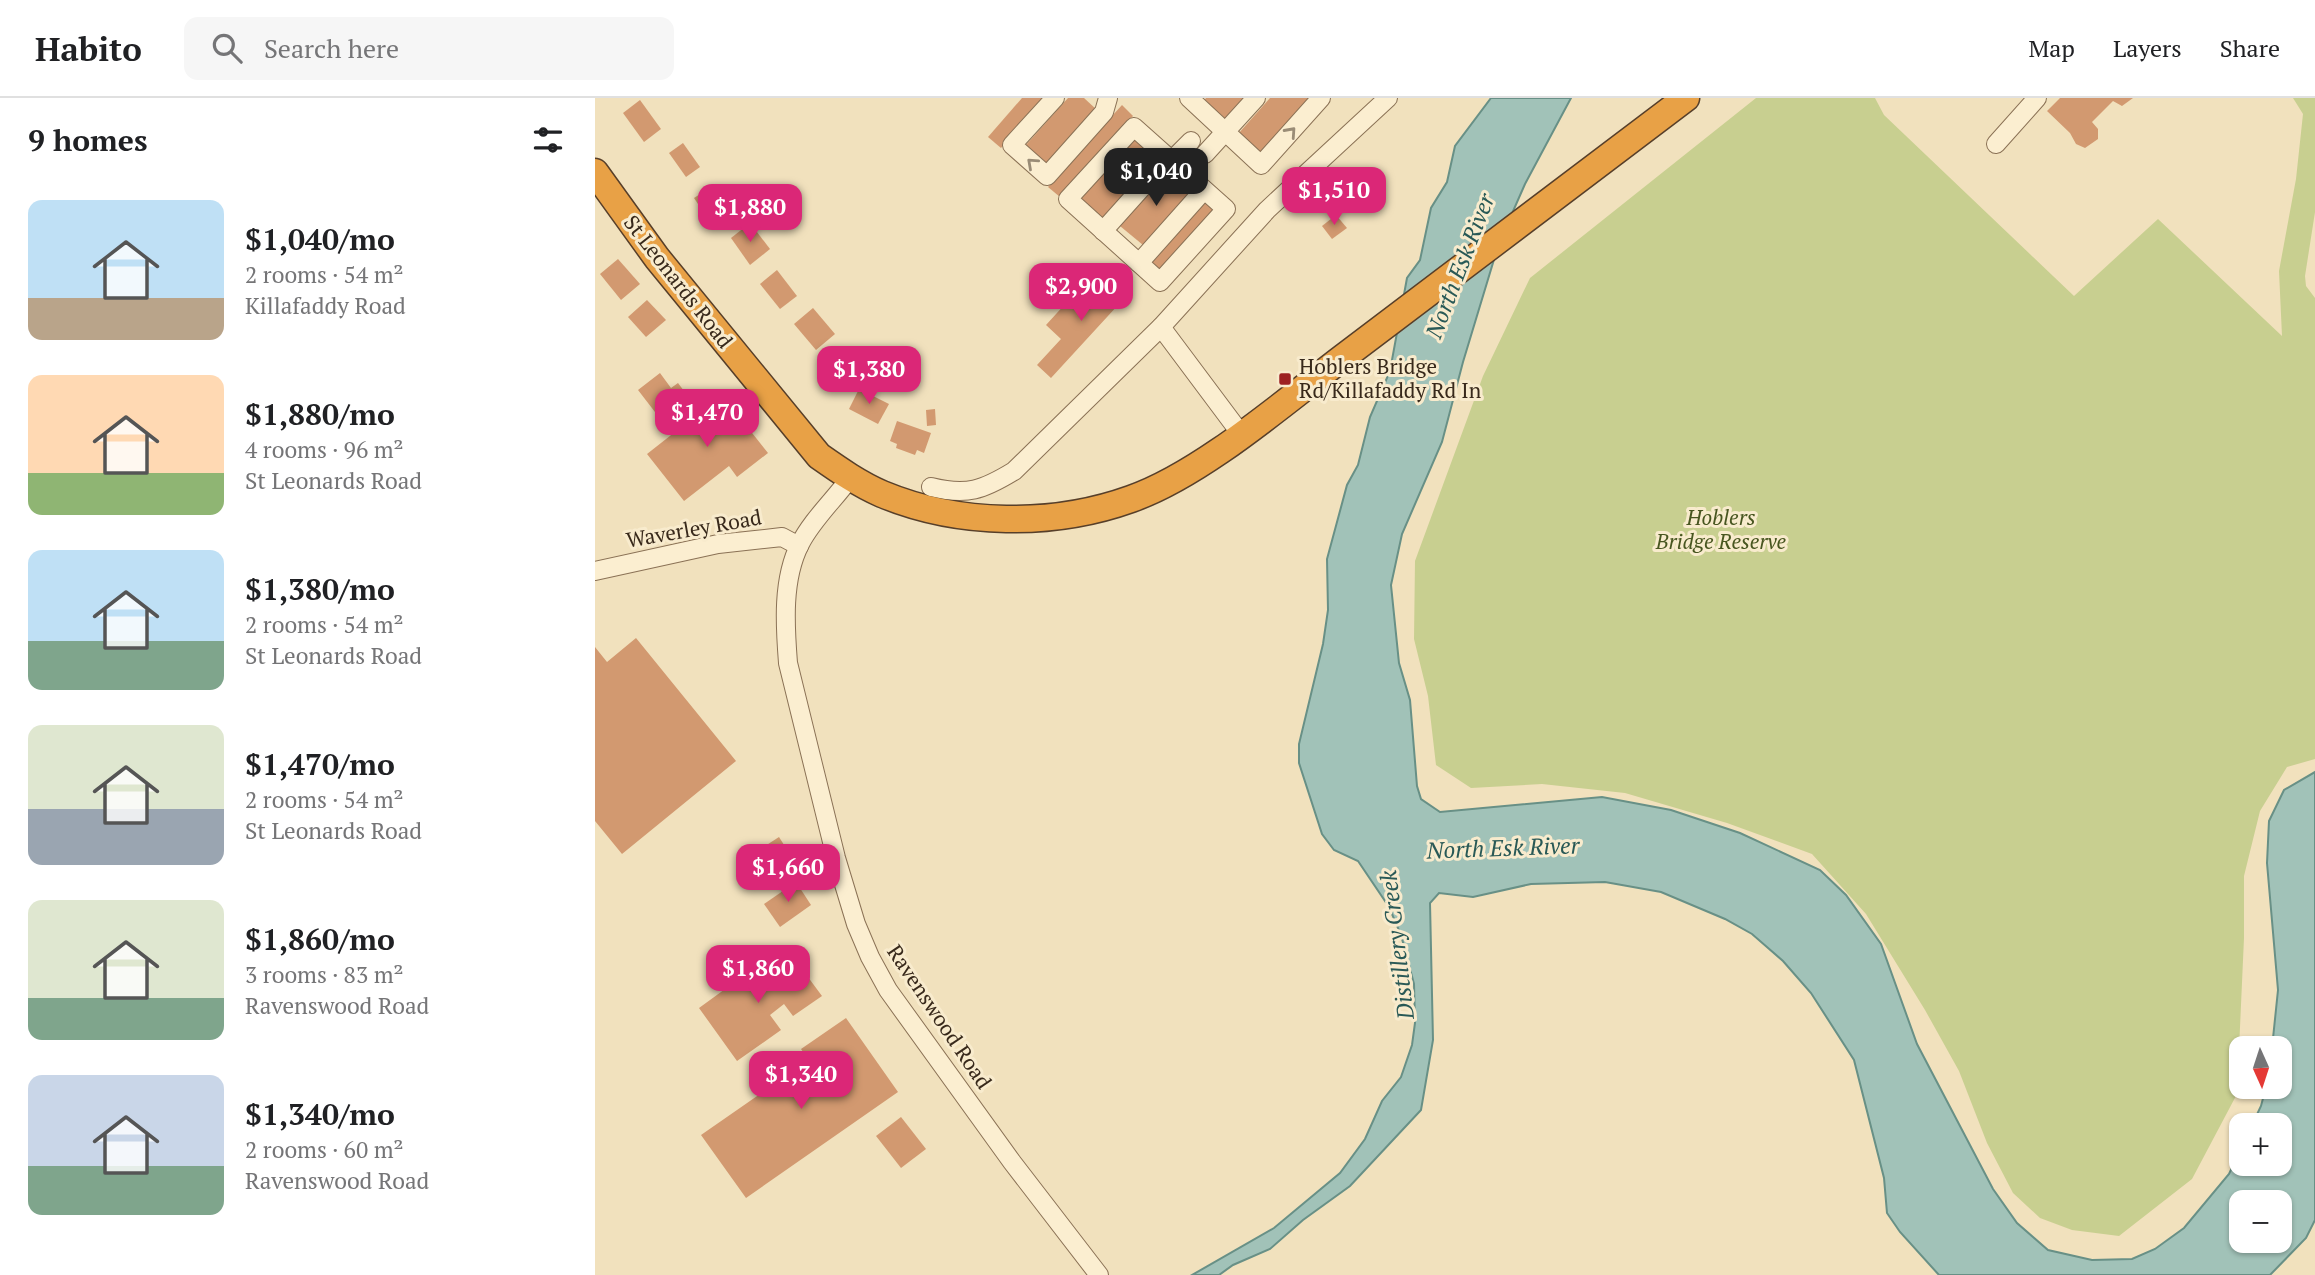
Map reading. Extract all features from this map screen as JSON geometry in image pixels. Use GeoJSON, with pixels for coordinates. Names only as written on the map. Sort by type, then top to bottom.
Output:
{"type":"FeatureCollection","features":[{"type":"Feature","properties":{"kind":"highway","name":"St Leonards Road"},"geometry":{"type":"LineString","coordinates":[[595,172],[657,258],[819,456],[851,478],[898,500],[965,516],[1005,518],[1073,515],[1132,499],[1195,466],[1336,363],[1686,98]]}},
{"type":"Feature","properties":{"kind":"street"},"geometry":{"type":"LineString","coordinates":[[1055,98],[1012,145],[1047,176],[1104,112],[1105,99]]}},
{"type":"Feature","properties":{"kind":"street"},"geometry":{"type":"LineString","coordinates":[[1189,98],[1187,100],[1261,165],[1321,98]]}},
{"type":"Feature","properties":{"kind":"street"},"geometry":{"type":"LineString","coordinates":[[1205,154],[1256,98]]}},
{"type":"Feature","properties":{"kind":"street"},"geometry":{"type":"LineString","coordinates":[[931,487],[951,492],[973,491],[991,485],[1014,471],[1161,327],[1267,209],[1388,98]]}},
{"type":"Feature","properties":{"kind":"street"},"geometry":{"type":"LineString","coordinates":[[1996,144],[2037,98]]}},
{"type":"Feature","properties":{"kind":"street"},"geometry":{"type":"LineString","coordinates":[[1134,127],[1204,190],[1226,209],[1160,282],[1068,199],[1134,127]]}},
{"type":"Feature","properties":{"kind":"street"},"geometry":{"type":"LineString","coordinates":[[1103,231],[1163,164],[1171,161],[1191,141]]}},
{"type":"Feature","properties":{"kind":"street"},"geometry":{"type":"LineString","coordinates":[[1139,263],[1204,190]]}},
{"type":"Feature","properties":{"kind":"street"},"geometry":{"type":"LineString","coordinates":[[1161,327],[1241,434]]}},
{"type":"Feature","properties":{"kind":"street","name":"Ravenswood Road"},"geometry":{"type":"LineString","coordinates":[[851,478],[808,530],[799,546],[787,597],[785,628],[788,663],[836,858],[856,924],[888,990],[1012,1162],[1098,1275]]}},
{"type":"Feature","properties":{"kind":"street","name":"Waverley Road"},"geometry":{"type":"LineString","coordinates":[[595,570],[718,544],[782,537],[799,546]]}},
{"type":"Feature","properties":{"kind":"green space","name":"Hoblers Bridge Reserve"},"geometry":{"type":"Polygon","coordinates":[[[1756,98],[1875,98],[1884,115],[2074,296],[2158,219],[2282,336],[2279,271],[2296,179],[2303,114],[2293,98],[2315,98],[2315,212],[2305,276],[2306,286],[2315,298],[2315,759],[2287,767],[2260,811],[2244,876],[2240,1036],[2229,1036],[2229,1099],[2234,1099],[2192,1179],[2119,1236],[2072,1230],[2040,1218],[2013,1193],[1987,1143],[1959,1071],[1925,1010],[1866,914],[1812,854],[1727,823],[1625,793],[1542,784],[1471,788],[1436,765],[1428,696],[1414,639],[1415,561],[1483,376],[1530,278],[1756,98]]]}},
{"type":"Feature","properties":{"kind":"water","name":"North Esk River"},"geometry":{"type":"Polygon","coordinates":[[[1491,98],[1571,98],[1525,184],[1499,243],[1442,442],[1402,534],[1391,585],[1399,663],[1410,700],[1417,786],[1421,799],[1440,812],[1602,797],[1671,810],[1740,833],[1820,870],[1846,895],[1881,944],[1917,1044],[1993,1189],[2017,1223],[2048,1250],[2092,1260],[2132,1259],[2155,1249],[2184,1228],[2229,1174],[2292,1176],[2292,1113],[2258,1113],[2263,1099],[2293,1099],[2293,1036],[2273,1036],[2278,990],[2267,863],[2269,821],[2284,790],[2315,772],[2315,1220],[2306,1238],[2292,1252],[2292,1190],[2229,1190],[2229,1253],[2291,1253],[2270,1275],[1939,1275],[1900,1232],[1887,1213],[1884,1178],[1854,1060],[1811,993],[1783,961],[1752,934],[1725,919],[1661,892],[1605,882],[1531,884],[1473,897],[1439,893],[1430,903],[1433,1040],[1421,1110],[1350,1186],[1303,1220],[1270,1249],[1233,1265],[1219,1275],[1192,1275],[1274,1228],[1340,1173],[1365,1139],[1382,1101],[1401,1077],[1412,1045],[1415,1023],[1414,984],[1401,935],[1389,907],[1358,861],[1334,850],[1322,834],[1299,763],[1299,744],[1323,644],[1328,610],[1327,559],[1347,485],[1358,465],[1370,417],[1390,371],[1407,278],[1420,260],[1431,208],[1447,182],[1455,146],[1491,98]]]}},
{"type":"Feature","properties":{"kind":"building"},"geometry":{"type":"Polygon","coordinates":[[[1022,98],[1046,98],[1001,148],[988,137],[1022,98]]]}},
{"type":"Feature","properties":{"kind":"building"},"geometry":{"type":"Polygon","coordinates":[[[1068,98],[1084,98],[1097,110],[1048,166],[1025,146],[1068,98]]]}},
{"type":"Feature","properties":{"kind":"building"},"geometry":{"type":"Polygon","coordinates":[[[1206,98],[1246,98],[1225,122],[1203,102],[1206,98]]]}},
{"type":"Feature","properties":{"kind":"building"},"geometry":{"type":"Polygon","coordinates":[[[1270,98],[1309,98],[1260,154],[1238,134],[1270,98]]]}},
{"type":"Feature","properties":{"kind":"building"},"geometry":{"type":"Polygon","coordinates":[[[2060,98],[2133,98],[2122,106],[2113,101],[2092,122],[2098,129],[2098,139],[2085,148],[2076,144],[2070,133],[2047,111],[2060,98]]]}},
{"type":"Feature","properties":{"kind":"building"},"geometry":{"type":"Polygon","coordinates":[[[640,100],[661,129],[644,142],[623,113],[640,100]]]}},
{"type":"Feature","properties":{"kind":"building"},"geometry":{"type":"Polygon","coordinates":[[[1122,105],[1133,116],[1060,197],[1048,187],[1122,105]]]}},
{"type":"Feature","properties":{"kind":"building"},"geometry":{"type":"Polygon","coordinates":[[[1134,139],[1156,158],[1102,220],[1080,200],[1134,139]]]}},
{"type":"Feature","properties":{"kind":"building"},"geometry":{"type":"Polygon","coordinates":[[[683,143],[700,167],[686,177],[669,153],[683,143]]]}},
{"type":"Feature","properties":{"kind":"building"},"geometry":{"type":"Polygon","coordinates":[[[1170,170],[1192,190],[1143,245],[1120,226],[1170,170]]]}},
{"type":"Feature","properties":{"kind":"building"},"geometry":{"type":"Polygon","coordinates":[[[711,187],[728,214],[712,225],[694,198],[711,187]]]}},
{"type":"Feature","properties":{"kind":"building"},"geometry":{"type":"Polygon","coordinates":[[[1205,201],[1216,211],[1162,272],[1150,262],[1205,201]]]}},
{"type":"Feature","properties":{"kind":"building"},"geometry":{"type":"Polygon","coordinates":[[[1336,215],[1347,228],[1332,239],[1322,226],[1336,215]]]}},
{"type":"Feature","properties":{"kind":"building"},"geometry":{"type":"Polygon","coordinates":[[[750,223],[770,249],[750,265],[731,238],[750,223]]]}},
{"type":"Feature","properties":{"kind":"building"},"geometry":{"type":"Polygon","coordinates":[[[618,259],[640,284],[621,300],[600,274],[618,259]]]}},
{"type":"Feature","properties":{"kind":"building"},"geometry":{"type":"Polygon","coordinates":[[[777,270],[797,296],[780,309],[760,284],[777,270]]]}},
{"type":"Feature","properties":{"kind":"building"},"geometry":{"type":"Polygon","coordinates":[[[1112,275],[1130,292],[1051,378],[1037,365],[1061,339],[1046,325],[1077,291],[1088,302],[1112,275]]]}},
{"type":"Feature","properties":{"kind":"building"},"geometry":{"type":"Polygon","coordinates":[[[647,300],[666,320],[646,337],[628,317],[647,300]]]}},
{"type":"Feature","properties":{"kind":"building"},"geometry":{"type":"Polygon","coordinates":[[[813,308],[835,334],[816,350],[794,324],[813,308]]]}},
{"type":"Feature","properties":{"kind":"building"},"geometry":{"type":"Polygon","coordinates":[[[838,353],[856,375],[837,390],[819,368],[838,353]]]}},
{"type":"Feature","properties":{"kind":"building"},"geometry":{"type":"Polygon","coordinates":[[[660,373],[671,388],[678,383],[693,403],[665,425],[638,390],[660,373]]]}},
{"type":"Feature","properties":{"kind":"building"},"geometry":{"type":"Polygon","coordinates":[[[859,389],[889,404],[878,424],[849,409],[859,389]]]}},
{"type":"Feature","properties":{"kind":"building"},"geometry":{"type":"Polygon","coordinates":[[[722,395],[768,453],[737,477],[729,466],[684,501],[647,454],[722,395]]]}},
{"type":"Feature","properties":{"kind":"building"},"geometry":{"type":"Polygon","coordinates":[[[935,409],[936,425],[927,426],[926,410],[935,409]]]}},
{"type":"Feature","properties":{"kind":"building"},"geometry":{"type":"Polygon","coordinates":[[[897,421],[931,433],[924,453],[917,450],[915,455],[896,448],[897,444],[890,441],[897,421]]]}},
{"type":"Feature","properties":{"kind":"building"},"geometry":{"type":"Polygon","coordinates":[[[636,638],[736,761],[622,854],[595,821],[595,647],[607,662],[636,638]]]}},
{"type":"Feature","properties":{"kind":"building"},"geometry":{"type":"Polygon","coordinates":[[[779,837],[798,867],[773,883],[754,853],[779,837]]]}},
{"type":"Feature","properties":{"kind":"building"},"geometry":{"type":"Polygon","coordinates":[[[796,882],[811,905],[780,927],[764,904],[796,882]]]}},
{"type":"Feature","properties":{"kind":"building"},"geometry":{"type":"Polygon","coordinates":[[[776,952],[794,975],[802,969],[822,996],[793,1016],[784,1004],[770,1015],[781,1030],[737,1061],[699,1008],[776,952]]]}},
{"type":"Feature","properties":{"kind":"building"},"geometry":{"type":"Polygon","coordinates":[[[846,1018],[898,1092],[746,1198],[701,1135],[796,1069],[810,1088],[822,1079],[801,1049],[846,1018]]]}},
{"type":"Feature","properties":{"kind":"building"},"geometry":{"type":"Polygon","coordinates":[[[901,1117],[926,1149],[901,1168],[876,1136],[901,1117]]]}},
{"type":"Feature","properties":{"kind":"place","name":"Hoblers Bridge Rd/Killafaddy Rd In"},"geometry":{"type":"Point","coordinates":[1285,379]}},
{"type":"Feature","properties":{"kind":"water label","name":"Distillery Creek"},"geometry":{"type":"Point","coordinates":[1397,945]}}]}
